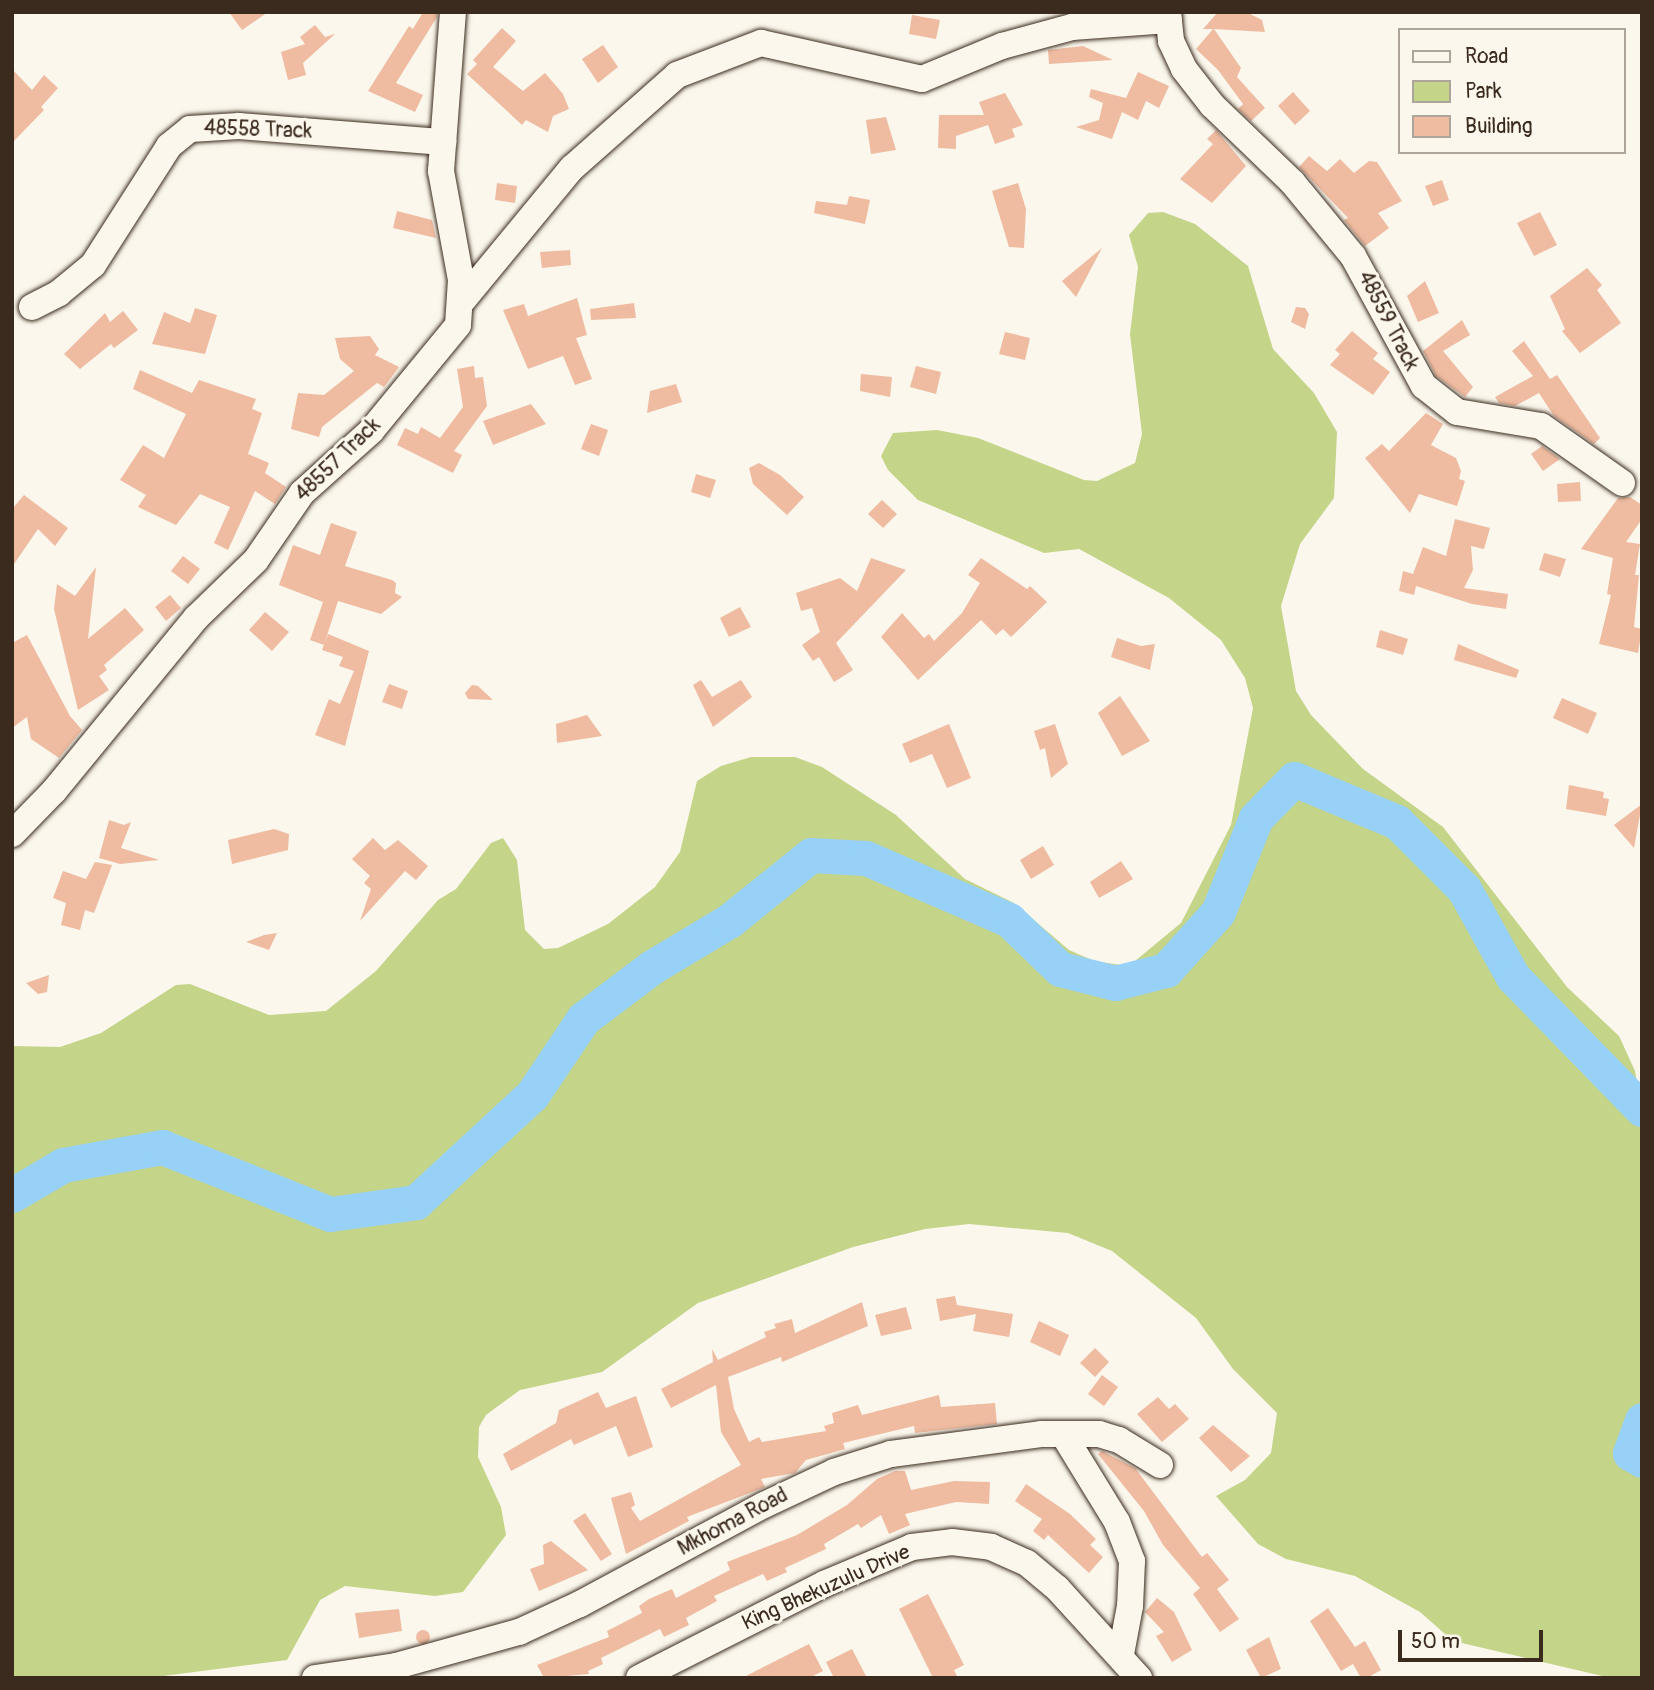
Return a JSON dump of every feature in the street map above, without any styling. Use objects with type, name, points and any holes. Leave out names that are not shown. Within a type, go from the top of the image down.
[{"type":"street","name":"48557 Track","points":[[12,834],[54,791],[196,618],[256,561],[302,493],[371,431],[453,334],[463,300],[444,199],[443,142],[453,12]]},
{"type":"street","points":[[463,300],[572,168],[677,75],[761,43],[922,79],[1002,46],[1072,27],[1168,16]]},
{"type":"street","name":"48559 Track","points":[[1168,16],[1171,41],[1196,86],[1293,183],[1353,256],[1424,386],[1457,412],[1541,426],[1622,483]]},
{"type":"street","name":"48558 Track","points":[[32,307],[59,293],[93,265],[169,146],[190,129],[239,126],[443,142]]},
{"type":"street","points":[[1063,1434],[1117,1522],[1132,1561],[1130,1606],[1121,1654]]},
{"type":"street","name":"Mkhoma Road","points":[[315,1678],[396,1665],[519,1632],[580,1604],[764,1505],[866,1461],[916,1450],[1063,1434],[1099,1434],[1119,1440],[1160,1465]]},
{"type":"street","name":"King Bhekuzulu Drive","points":[[639,1678],[824,1584],[912,1547],[952,1542],[991,1547],[1027,1563],[1121,1654],[1139,1678]]},
{"type":"green space","points":[[1163,212],[1195,224],[1248,266],[1273,349],[1314,393],[1337,432],[1334,498],[1300,544],[1281,606],[1296,691],[1311,715],[1363,769],[1443,827],[1567,987],[1619,1036],[1635,1071],[1642,1114],[1642,1678],[1611,1678],[1453,1641],[1420,1612],[1355,1576],[1286,1559],[1258,1544],[1216,1496],[1245,1480],[1271,1453],[1277,1413],[1233,1369],[1196,1318],[1112,1251],[1068,1233],[969,1224],[925,1229],[853,1247],[698,1303],[602,1372],[520,1390],[486,1415],[479,1427],[478,1457],[501,1507],[506,1535],[463,1592],[435,1596],[345,1586],[320,1600],[287,1660],[148,1678],[12,1678],[12,1046],[60,1047],[101,1033],[176,985],[190,984],[269,1015],[326,1011],[376,971],[438,900],[456,889],[491,843],[503,838],[517,860],[525,930],[544,949],[558,948],[608,924],[655,887],[680,852],[697,781],[721,766],[751,757],[795,757],[822,767],[896,815],[965,879],[1014,903],[1069,950],[1094,961],[1121,965],[1135,961],[1181,923],[1231,825],[1253,708],[1245,678],[1221,640],[1169,598],[1079,549],[1044,553],[918,500],[888,470],[881,456],[893,433],[937,430],[978,438],[1084,480],[1097,481],[1135,463],[1142,434],[1130,334],[1138,267],[1129,235],[1148,213]]},
{"type":"building","points":[[229,12],[268,12],[242,30]]},
{"type":"building","points":[[423,12],[437,12],[437,17],[396,83],[423,95],[415,112],[368,91],[409,26],[413,29]]},
{"type":"building","points":[[1218,12],[1246,12],[1262,20],[1265,32],[1214,29],[1241,68],[1237,77],[1265,108],[1251,121],[1238,109],[1243,104],[1218,70],[1196,49],[1213,29],[1203,29]]},
{"type":"building","points":[[912,15],[940,20],[936,39],[909,34]]},
{"type":"building","points":[[315,25],[325,37],[335,34],[303,63],[306,75],[288,80],[281,52],[305,44],[300,37]]},
{"type":"building","points":[[502,28],[516,41],[493,67],[523,91],[545,73],[563,94],[569,109],[553,116],[548,132],[526,120],[522,125],[467,74],[477,64],[473,60]]},
{"type":"building","points":[[603,45],[618,67],[598,83],[582,59]]},
{"type":"building","points":[[1083,46],[1113,60],[1049,64],[1048,50]]},
{"type":"building","points":[[12,69],[32,90],[44,75],[58,88],[41,107],[44,110],[12,143]]},
{"type":"building","points":[[1138,72],[1169,86],[1159,108],[1146,101],[1138,120],[1122,112],[1112,139],[1076,127],[1099,120],[1103,103],[1089,97],[1091,89],[1126,98]]},
{"type":"building","points":[[1293,92],[1310,111],[1295,125],[1278,106]]},
{"type":"building","points":[[1005,93],[1023,125],[1012,129],[1015,137],[995,144],[988,125],[956,136],[956,149],[938,148],[939,115],[984,115],[979,102]]},
{"type":"building","points":[[886,117],[896,150],[871,154],[866,120]]},
{"type":"building","points":[[1216,130],[1246,166],[1212,203],[1180,179],[1213,144],[1207,139]]},
{"type":"building","points":[[1309,156],[1327,171],[1340,159],[1354,173],[1369,161],[1377,162],[1402,201],[1378,213],[1389,228],[1365,246],[1344,220],[1348,218],[1299,167]]},
{"type":"building","points":[[1442,180],[1449,200],[1433,206],[1425,186]]},
{"type":"building","points":[[497,183],[517,186],[515,203],[495,200]]},
{"type":"building","points":[[1018,183],[1026,209],[1024,248],[1009,247],[992,191]]},
{"type":"building","points":[[849,196],[870,200],[865,224],[814,213],[816,201],[847,205]]},
{"type":"building","points":[[397,211],[432,220],[436,238],[393,228]]},
{"type":"building","points":[[1540,212],[1557,245],[1534,256],[1517,223]]},
{"type":"building","points":[[1102,248],[1076,297],[1062,281]]},
{"type":"building","points":[[570,250],[571,265],[542,268],[540,252]]},
{"type":"building","points":[[1587,268],[1602,285],[1597,290],[1621,323],[1580,353],[1562,331],[1565,329],[1550,296]]},
{"type":"building","points":[[1425,281],[1439,313],[1418,322],[1407,296]]},
{"type":"building","points":[[577,298],[587,335],[576,338],[592,379],[575,385],[563,356],[528,369],[503,310],[524,304],[528,316]]},
{"type":"building","points":[[634,303],[636,318],[591,320],[590,309]]},
{"type":"building","points":[[1296,307],[1305,308],[1309,314],[1305,329],[1291,322]]},
{"type":"building","points":[[195,308],[217,315],[205,354],[152,344],[164,312],[190,323]]},
{"type":"building","points":[[123,311],[138,330],[114,348],[111,344],[80,369],[64,354],[105,313],[110,322]]},
{"type":"building","points":[[1462,320],[1470,335],[1443,351],[1473,387],[1465,397],[1436,376],[1423,351]]},
{"type":"building","points":[[1352,331],[1378,353],[1373,359],[1390,372],[1373,395],[1330,365],[1340,354],[1335,350]]},
{"type":"building","points":[[1005,332],[1030,338],[1025,360],[999,354]]},
{"type":"building","points":[[370,336],[379,349],[375,355],[399,367],[384,387],[377,383],[322,427],[319,437],[291,429],[298,393],[324,395],[354,371],[340,359],[335,338]]},
{"type":"building","points":[[1524,341],[1550,379],[1557,375],[1600,438],[1594,444],[1554,416],[1539,393],[1515,406],[1499,403],[1495,397],[1533,376],[1512,351]]},
{"type":"building","points":[[474,366],[475,378],[483,377],[487,406],[454,451],[462,455],[453,473],[397,445],[405,428],[418,434],[421,427],[440,438],[463,407],[457,369]]},
{"type":"building","points":[[916,366],[941,372],[936,394],[910,387]]},
{"type":"building","points":[[140,370],[192,393],[199,380],[256,399],[252,409],[262,413],[248,454],[269,463],[265,473],[286,487],[275,504],[255,491],[228,550],[214,543],[230,507],[200,494],[176,525],[138,507],[146,495],[120,480],[143,445],[164,458],[186,414],[133,389]]},
{"type":"building","points":[[861,374],[892,377],[890,397],[860,391]]},
{"type":"building","points":[[676,384],[682,402],[647,413],[650,391]]},
{"type":"building","points":[[531,404],[546,424],[493,445],[483,421]]},
{"type":"building","points":[[1426,413],[1443,424],[1431,445],[1456,458],[1461,471],[1459,479],[1465,481],[1457,506],[1419,494],[1410,513],[1365,458],[1382,444],[1389,451]]},
{"type":"building","points":[[591,424],[608,430],[599,456],[581,449]]},
{"type":"building","points":[[1542,446],[1560,459],[1543,471],[1531,454]]},
{"type":"building","points":[[759,463],[780,475],[804,497],[787,515],[753,484],[749,468]]},
{"type":"building","points":[[696,474],[716,480],[710,498],[691,492]]},
{"type":"building","points":[[1580,482],[1581,501],[1558,502],[1557,484]]},
{"type":"building","points":[[24,495],[68,528],[55,546],[38,529],[12,567],[12,509]]},
{"type":"building","points":[[1630,497],[1642,505],[1642,519],[1626,542],[1640,544],[1635,575],[1639,575],[1634,627],[1642,629],[1638,653],[1599,644],[1611,595],[1607,594],[1613,558],[1581,549],[1618,498]]},
{"type":"building","points":[[882,500],[897,514],[883,528],[868,514]]},
{"type":"building","points":[[1455,519],[1490,528],[1484,549],[1471,546],[1473,570],[1464,588],[1508,594],[1506,609],[1472,604],[1416,586],[1414,595],[1399,591],[1403,571],[1413,574],[1423,547],[1446,556]]},
{"type":"building","points":[[331,523],[357,532],[345,566],[392,580],[396,583],[395,593],[402,597],[381,614],[338,601],[324,645],[310,640],[323,602],[279,585],[293,545],[320,555]]},
{"type":"building","points":[[1544,553],[1566,559],[1560,577],[1539,570]]},
{"type":"building","points":[[183,556],[200,569],[188,584],[171,571]]},
{"type":"building","points":[[871,558],[906,570],[836,643],[853,670],[834,682],[819,657],[813,661],[802,645],[820,632],[812,608],[801,611],[796,593],[840,578],[857,591]]},
{"type":"building","points":[[981,558],[1027,589],[1030,586],[1047,602],[1011,637],[1003,629],[996,635],[981,620],[918,680],[881,637],[902,613],[924,638],[929,634],[934,641],[962,613],[980,583],[968,575]]},
{"type":"building","points":[[96,567],[88,639],[125,608],[144,630],[104,665],[107,670],[99,676],[109,690],[78,710],[54,609],[57,584],[75,596]]},
{"type":"building","points":[[170,595],[181,608],[166,621],[155,607]]},
{"type":"building","points":[[740,607],[751,627],[729,637],[720,618]]},
{"type":"building","points":[[265,612],[289,632],[272,651],[249,630]]},
{"type":"building","points":[[1380,630],[1408,639],[1403,655],[1376,647]]},
{"type":"building","points":[[328,634],[369,651],[345,746],[315,735],[329,699],[340,704],[354,671],[339,666],[343,657],[322,650]]},
{"type":"building","points":[[27,635],[70,716],[82,730],[59,758],[31,739],[27,717],[12,728],[12,643]]},
{"type":"building","points":[[1117,638],[1141,646],[1155,644],[1150,670],[1111,657]]},
{"type":"building","points":[[1458,644],[1519,670],[1516,678],[1454,660]]},
{"type":"building","points":[[701,680],[712,697],[741,680],[752,697],[713,727],[693,685]]},
{"type":"building","points":[[389,684],[408,691],[402,709],[382,702]]},
{"type":"building","points":[[472,685],[478,686],[493,700],[468,699],[465,693]]},
{"type":"building","points":[[1120,696],[1150,741],[1122,756],[1098,713]]},
{"type":"building","points":[[1562,698],[1597,713],[1588,734],[1553,718]]},
{"type":"building","points":[[587,715],[602,736],[557,743],[556,724]]},
{"type":"building","points":[[949,724],[971,778],[947,788],[932,754],[910,763],[902,744]]},
{"type":"building","points":[[1055,724],[1068,764],[1051,778],[1045,748],[1040,750],[1034,731]]},
{"type":"building","points":[[1569,785],[1604,792],[1603,798],[1609,799],[1606,816],[1566,809]]},
{"type":"building","points":[[1642,804],[1634,848],[1614,825]]},
{"type":"building","points":[[109,820],[124,825],[131,822],[121,848],[159,860],[120,864],[99,858]]},
{"type":"building","points":[[274,829],[289,834],[288,850],[232,864],[228,840]]},
{"type":"building","points":[[373,838],[385,850],[398,840],[428,866],[416,880],[405,871],[360,921],[371,889],[364,883],[370,876],[352,859]]},
{"type":"building","points":[[1043,846],[1054,865],[1031,879],[1020,860]]},
{"type":"building","points":[[1121,861],[1133,879],[1099,898],[1090,882]]},
{"type":"building","points":[[95,862],[112,865],[94,913],[85,910],[80,930],[61,925],[66,903],[53,898],[63,871],[86,879]]},
{"type":"building","points":[[277,933],[269,950],[246,942],[264,935]]},
{"type":"building","points":[[49,975],[47,992],[38,994],[26,983]]},
{"type":"building","points":[[955,1296],[957,1305],[1013,1314],[1009,1337],[973,1331],[976,1314],[940,1321],[936,1299]]},
{"type":"building","points":[[862,1302],[868,1326],[782,1362],[781,1357],[728,1377],[734,1409],[749,1442],[759,1437],[762,1442],[826,1431],[824,1426],[834,1423],[832,1413],[858,1405],[862,1415],[939,1395],[941,1407],[995,1403],[997,1424],[915,1433],[914,1426],[843,1443],[845,1449],[806,1460],[795,1473],[761,1479],[765,1487],[687,1517],[689,1521],[626,1554],[611,1498],[631,1492],[635,1505],[631,1508],[640,1521],[741,1465],[721,1432],[716,1385],[671,1408],[661,1389],[713,1362],[712,1349],[718,1360],[766,1337],[764,1332],[776,1328],[774,1324],[792,1319],[795,1333]]},
{"type":"building","points":[[906,1307],[912,1329],[881,1336],[875,1315]]},
{"type":"building","points":[[1039,1321],[1069,1335],[1060,1356],[1030,1342]]},
{"type":"building","points":[[1095,1348],[1109,1362],[1095,1377],[1080,1363]]},
{"type":"building","points":[[1102,1375],[1118,1387],[1104,1406],[1088,1394]]},
{"type":"building","points":[[598,1392],[606,1408],[636,1396],[653,1447],[628,1457],[616,1426],[574,1445],[571,1439],[511,1471],[503,1454],[556,1423],[559,1410]]},
{"type":"building","points":[[1158,1397],[1169,1409],[1175,1404],[1189,1419],[1162,1442],[1137,1414]]},
{"type":"building","points":[[1213,1425],[1250,1456],[1231,1472],[1199,1438]]},
{"type":"building","points":[[1102,1451],[1135,1468],[1202,1557],[1207,1553],[1229,1580],[1217,1589],[1239,1619],[1220,1632],[1193,1594],[1200,1588],[1163,1545],[1144,1511],[1098,1454]]},
{"type":"building","points":[[895,1471],[905,1471],[911,1490],[954,1481],[990,1482],[989,1504],[956,1502],[905,1514],[910,1525],[889,1534],[881,1515],[861,1528],[858,1524],[824,1544],[826,1549],[785,1568],[787,1572],[767,1581],[763,1574],[714,1596],[717,1601],[686,1618],[689,1625],[664,1637],[660,1629],[601,1658],[603,1664],[588,1671],[589,1674],[544,1678],[537,1665],[609,1637],[607,1631],[642,1613],[639,1606],[649,1599],[672,1589],[676,1598],[730,1570],[727,1562],[797,1535],[847,1505],[877,1479]]},
{"type":"building","points":[[1026,1484],[1070,1514],[1096,1539],[1090,1545],[1103,1557],[1089,1573],[1048,1535],[1044,1540],[1033,1531],[1042,1519],[1015,1501]]},
{"type":"building","points":[[585,1513],[612,1554],[601,1561],[573,1521]]},
{"type":"building","points":[[551,1541],[588,1570],[539,1591],[530,1569],[544,1564],[543,1545]]},
{"type":"building","points":[[928,1594],[964,1665],[954,1670],[958,1678],[933,1678],[899,1609]]},
{"type":"building","points":[[1157,1598],[1174,1612],[1192,1650],[1172,1662],[1156,1636],[1164,1632],[1145,1612]]},
{"type":"building","points":[[1328,1608],[1355,1647],[1365,1641],[1381,1670],[1367,1678],[1361,1678],[1353,1664],[1341,1671],[1310,1621]]},
{"type":"building","points":[[399,1609],[402,1631],[359,1638],[355,1613]]},
{"type":"building","points":[[420,1630],[426,1630],[430,1637],[426,1644],[420,1644],[416,1640],[416,1634]]},
{"type":"building","points":[[1269,1637],[1281,1669],[1261,1678],[1246,1650]]},
{"type":"building","points":[[809,1644],[823,1671],[809,1678],[742,1678]]},
{"type":"building","points":[[852,1649],[867,1678],[834,1678],[826,1662]]},
{"type":"waterway","points":[[12,1195],[63,1165],[162,1147],[330,1214],[416,1202],[532,1095],[583,1019],[652,967],[729,921],[811,855],[866,858],[1009,920],[1060,969],[1115,983],[1166,970],[1218,912],[1256,818],[1294,779],[1397,822],[1464,889],[1513,977],[1642,1109]]},
{"type":"waterway","points":[[1642,1420],[1630,1453],[1642,1460]]}]
